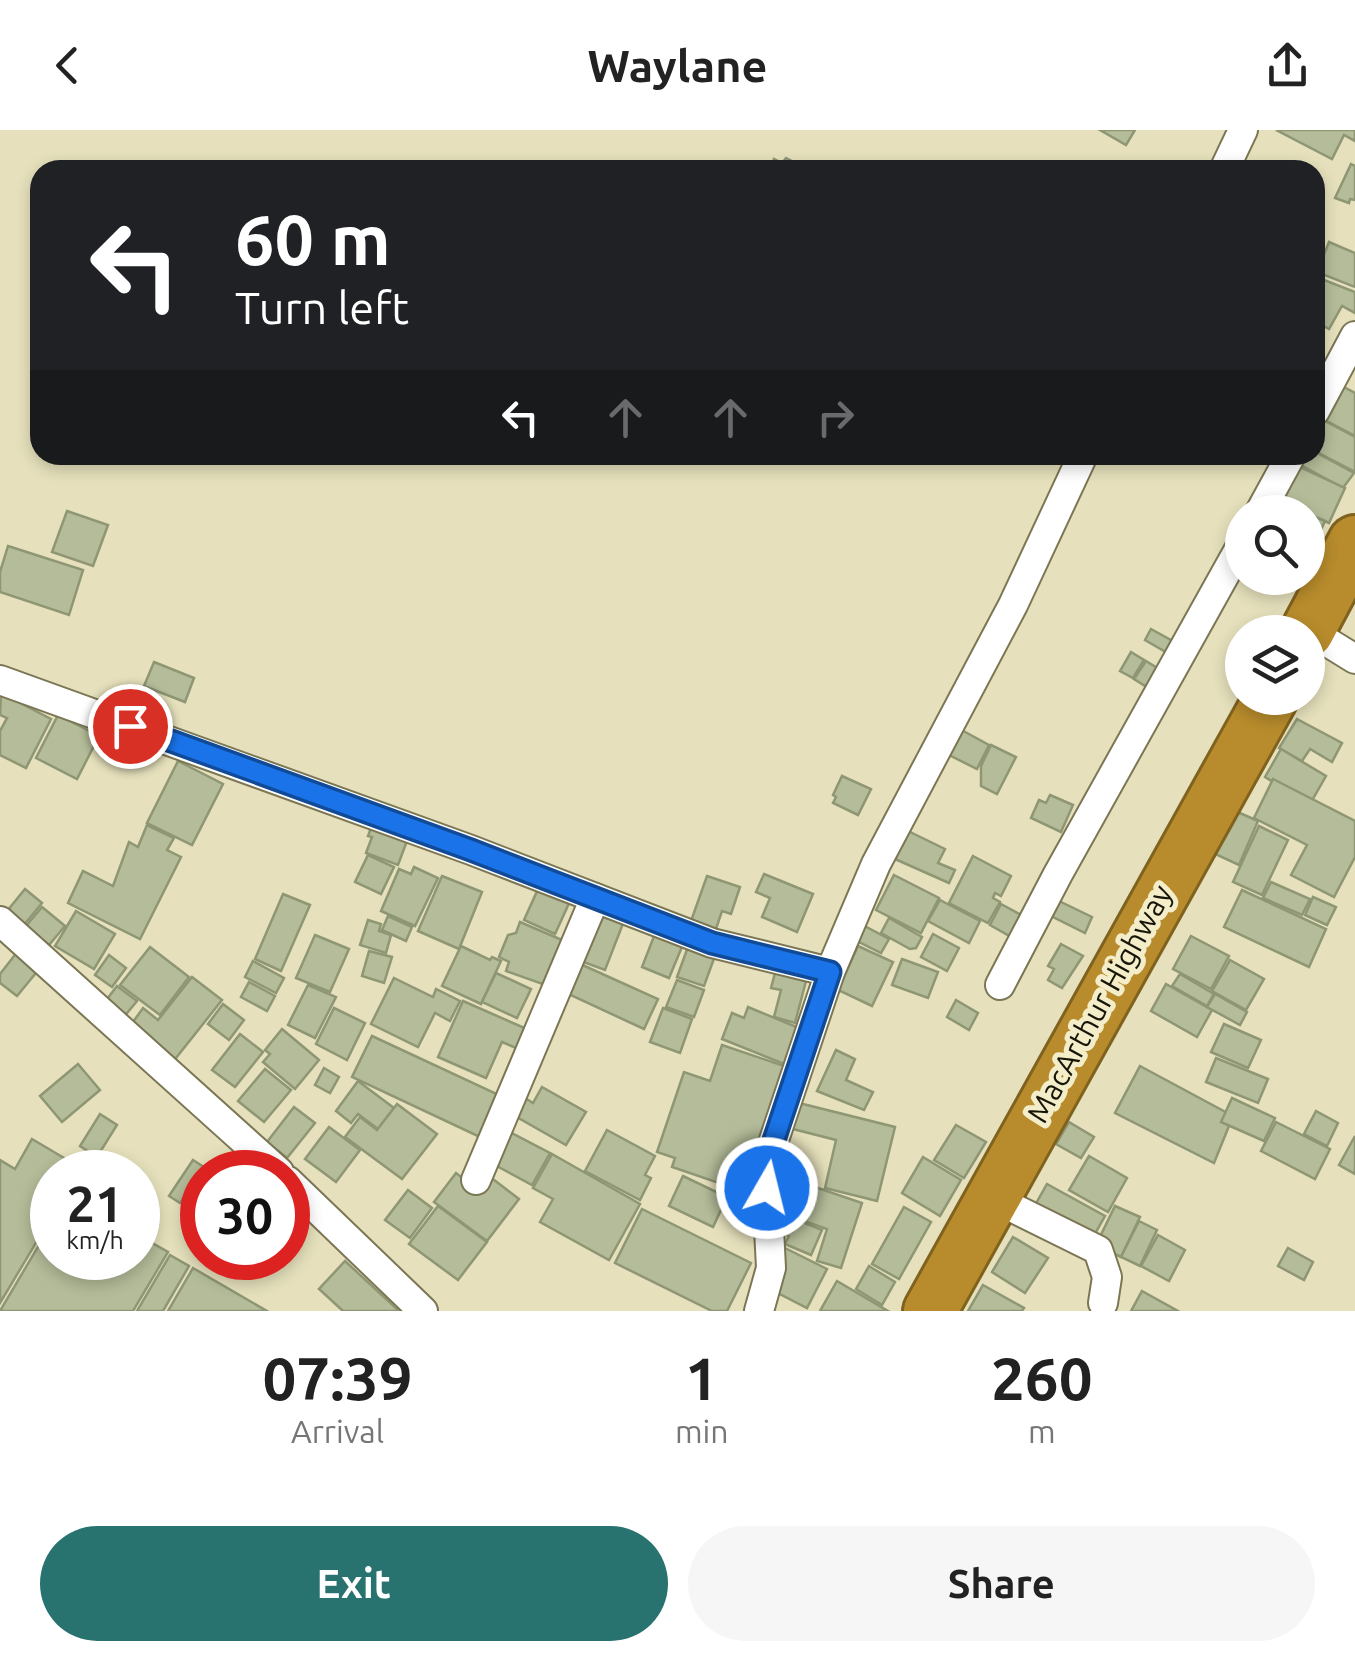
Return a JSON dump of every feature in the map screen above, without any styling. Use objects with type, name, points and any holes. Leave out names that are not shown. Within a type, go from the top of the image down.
[{"type":"highway","points":[[1316,615],[1355,542]]},
{"type":"highway","name":"MacArthur Highway","points":[[930,1311],[1262,715]]},
{"type":"street","points":[[1229,160],[1243,130]]},
{"type":"street","points":[[1325,392],[1355,336]]},
{"type":"street","points":[[758,1311],[771,1268],[767,1188],[770,1152],[830,972],[876,864],[1013,605],[1079,465]]},
{"type":"street","points":[[1269,495],[1286,465]]},
{"type":"street","points":[[1000,985],[1225,574]]},
{"type":"street","points":[[1325,641],[1355,658]]},
{"type":"street","points":[[0,680],[712,943],[830,972]]},
{"type":"street","points":[[476,1180],[594,898]]},
{"type":"street","points":[[0,921],[255,1150]]},
{"type":"street","points":[[993,1198],[1098,1250],[1107,1278],[1103,1303]]},
{"type":"street","points":[[310,1202],[424,1311]]},
{"type":"building","points":[[1100,130],[1135,130],[1126,145]]},
{"type":"building","points":[[1276,130],[1355,130],[1355,141],[1344,135],[1332,159]]},
{"type":"building","points":[[1351,164],[1355,166],[1355,200],[1350,199],[1349,203],[1335,198]]},
{"type":"building","points":[[1329,242],[1355,253],[1355,287],[1325,275]]},
{"type":"building","points":[[1325,280],[1355,292],[1355,313],[1342,306],[1329,329],[1325,327]]},
{"type":"building","points":[[1340,385],[1355,393],[1355,436],[1325,420]]},
{"type":"building","points":[[1325,421],[1355,437],[1355,472],[1325,456]]},
{"type":"building","points":[[1325,457],[1354,473],[1343,488],[1301,465],[1325,465]]},
{"type":"building","points":[[1298,466],[1345,488],[1329,523],[1325,521],[1325,495],[1286,495]]},
{"type":"building","points":[[67,511],[108,525],[93,566],[52,552]]},
{"type":"building","points":[[8,546],[83,570],[69,615],[0,592],[0,572]]},
{"type":"building","points":[[1151,629],[1178,644],[1171,655],[1145,640]]},
{"type":"building","points":[[1131,652],[1144,660],[1133,678],[1120,671]]},
{"type":"building","points":[[1146,661],[1162,671],[1150,689],[1134,679]]},
{"type":"building","points":[[154,662],[194,678],[185,702],[144,686]]},
{"type":"building","points":[[1,693],[51,719],[26,768],[0,755],[0,731],[7,718],[0,715]]},
{"type":"building","points":[[58,715],[99,736],[77,779],[36,758]]},
{"type":"building","points":[[1297,719],[1342,743],[1332,762],[1310,749],[1302,761],[1279,748]]},
{"type":"building","points":[[956,727],[989,745],[977,769],[943,752]]},
{"type":"building","points":[[991,745],[1016,757],[997,794],[981,786],[981,766]]},
{"type":"building","points":[[1281,749],[1326,776],[1310,804],[1265,777]]},
{"type":"building","points":[[178,761],[223,784],[192,845],[147,823]]},
{"type":"building","points":[[842,776],[871,789],[858,815],[833,803]]},
{"type":"building","points":[[1273,779],[1355,821],[1355,857],[1334,897],[1291,875],[1307,845],[1254,818]]},
{"type":"building","points":[[1050,795],[1073,805],[1061,832],[1031,818],[1039,800],[1046,803]]},
{"type":"building","points":[[1233,810],[1258,821],[1239,865],[1213,853]]},
{"type":"building","points":[[147,825],[174,838],[167,850],[181,857],[140,939],[68,903],[83,871],[113,886],[129,842],[138,847]]},
{"type":"building","points":[[372,825],[410,833],[398,865],[366,853]]},
{"type":"building","points":[[1259,826],[1288,840],[1262,895],[1233,882]]},
{"type":"building","points":[[908,831],[945,849],[938,863],[955,870],[949,883],[895,859]]},
{"type":"building","points":[[368,855],[394,867],[381,894],[355,882]]},
{"type":"building","points":[[973,856],[1011,876],[1001,896],[995,893],[993,898],[1000,902],[988,923],[949,903]]},
{"type":"building","points":[[414,867],[438,878],[415,926],[381,911],[399,869],[411,874]]},
{"type":"building","points":[[764,874],[813,894],[797,932],[762,917],[770,898],[756,892]]},
{"type":"building","points":[[894,875],[939,898],[921,933],[876,910]]},
{"type":"building","points":[[442,876],[482,892],[459,949],[418,931]]},
{"type":"building","points":[[707,876],[740,887],[731,914],[722,911],[716,929],[691,921]]},
{"type":"building","points":[[1271,882],[1310,899],[1302,915],[1263,898]]},
{"type":"building","points":[[539,887],[570,901],[555,934],[524,920]]},
{"type":"building","points":[[25,889],[42,903],[24,925],[7,911]]},
{"type":"building","points":[[1242,890],[1326,929],[1309,967],[1224,927]]},
{"type":"building","points":[[283,894],[310,905],[281,971],[255,959]]},
{"type":"building","points":[[1313,897],[1336,907],[1327,925],[1305,915]]},
{"type":"building","points":[[940,900],[980,921],[969,943],[928,921]]},
{"type":"building","points":[[1057,900],[1092,917],[1085,933],[1049,915]]},
{"type":"building","points":[[1001,904],[1025,917],[1013,938],[990,925]]},
{"type":"building","points":[[42,907],[65,926],[49,945],[26,926]]},
{"type":"building","points":[[76,911],[115,934],[94,969],[55,946]]},
{"type":"building","points":[[598,911],[624,921],[605,970],[578,960]]},
{"type":"building","points":[[388,916],[412,927],[406,941],[382,930]]},
{"type":"building","points":[[889,918],[922,937],[916,948],[910,949],[881,933]]},
{"type":"building","points":[[368,920],[381,924],[379,931],[391,935],[386,953],[360,945]]},
{"type":"building","points":[[520,922],[569,943],[551,987],[506,971],[509,962],[499,957],[508,935],[516,933]]},
{"type":"building","points":[[859,923],[889,939],[881,953],[851,938]]},
{"type":"building","points":[[656,931],[684,942],[669,978],[642,967]]},
{"type":"building","points":[[933,934],[959,948],[947,971],[921,957]]},
{"type":"building","points":[[315,935],[349,949],[330,992],[296,978]]},
{"type":"building","points":[[1191,936],[1229,956],[1211,989],[1173,969]]},
{"type":"building","points":[[689,944],[716,953],[704,986],[677,977]]},
{"type":"building","points":[[1061,944],[1083,956],[1062,988],[1048,980],[1054,969],[1048,966]]},
{"type":"building","points":[[461,946],[501,961],[481,1004],[442,986]]},
{"type":"building","points":[[858,946],[893,962],[872,1006],[838,990]]},
{"type":"building","points":[[150,947],[189,977],[160,1015],[120,985]]},
{"type":"building","points":[[18,951],[40,968],[17,996],[0,983],[0,974]]},
{"type":"building","points":[[369,951],[392,957],[384,983],[362,976]]},
{"type":"building","points":[[109,955],[126,968],[112,987],[95,975]]},
{"type":"building","points":[[902,959],[938,972],[928,998],[892,985]]},
{"type":"building","points":[[1230,960],[1264,979],[1246,1010],[1212,991]]},
{"type":"building","points":[[253,961],[284,978],[276,993],[245,977]]},
{"type":"building","points":[[578,963],[658,999],[644,1029],[564,992]]},
{"type":"building","points":[[496,973],[531,989],[517,1018],[482,1002]]},
{"type":"building","points":[[775,973],[806,981],[795,1023],[774,1017],[781,990],[771,988]]},
{"type":"building","points":[[1180,974],[1214,994],[1207,1006],[1172,986]]},
{"type":"building","points":[[192,977],[222,1000],[172,1063],[128,1029],[143,1008],[158,1020]]},
{"type":"building","points":[[394,978],[433,997],[436,989],[460,1001],[450,1021],[435,1013],[418,1047],[371,1024]]},
{"type":"building","points":[[677,980],[704,990],[694,1017],[666,1007]]},
{"type":"building","points":[[249,982],[275,996],[267,1011],[241,997]]},
{"type":"building","points":[[1166,984],[1212,1010],[1197,1037],[1151,1011]]},
{"type":"building","points":[[308,985],[336,997],[315,1038],[288,1025]]},
{"type":"building","points":[[117,986],[137,1001],[123,1018],[104,1003]]},
{"type":"building","points":[[1215,994],[1247,1012],[1240,1025],[1207,1007]]},
{"type":"building","points":[[956,1000],[978,1013],[969,1030],[947,1017]]},
{"type":"building","points":[[463,1001],[529,1030],[521,1050],[502,1042],[486,1078],[438,1057]]},
{"type":"building","points":[[223,1004],[244,1020],[229,1040],[208,1024]]},
{"type":"building","points":[[748,1007],[799,1028],[784,1064],[722,1039],[732,1013],[744,1018]]},
{"type":"building","points":[[334,1008],[365,1023],[347,1060],[316,1044]]},
{"type":"building","points":[[663,1008],[692,1019],[680,1053],[650,1042]]},
{"type":"building","points":[[1224,1024],[1261,1040],[1248,1068],[1211,1052]]},
{"type":"building","points":[[282,1029],[319,1060],[295,1089],[263,1062],[270,1054],[265,1050]]},
{"type":"building","points":[[240,1034],[263,1052],[235,1087],[212,1070]]},
{"type":"building","points":[[372,1036],[499,1095],[480,1137],[352,1077]]},
{"type":"building","points":[[722,1045],[790,1068],[748,1193],[672,1167],[675,1158],[657,1152],[684,1072],[710,1081]]},
{"type":"building","points":[[836,1050],[855,1059],[846,1080],[873,1092],[864,1110],[817,1091]]},
{"type":"building","points":[[1216,1058],[1268,1079],[1258,1103],[1206,1082]]},
{"type":"building","points":[[78,1064],[100,1090],[62,1122],[40,1096]]},
{"type":"building","points":[[1140,1066],[1233,1116],[1214,1163],[1115,1113]]},
{"type":"building","points":[[324,1068],[339,1077],[330,1093],[315,1085]]},
{"type":"building","points":[[265,1069],[291,1090],[264,1122],[238,1101]]},
{"type":"building","points":[[358,1081],[394,1108],[378,1129],[358,1114],[351,1123],[336,1111]]},
{"type":"building","points":[[542,1087],[586,1112],[566,1145],[515,1116],[525,1098],[533,1103]]},
{"type":"building","points":[[1232,1098],[1275,1118],[1264,1141],[1221,1122]]},
{"type":"building","points":[[799,1103],[895,1127],[877,1201],[825,1188],[836,1140],[793,1129]]},
{"type":"building","points":[[397,1104],[437,1134],[402,1179],[345,1137],[360,1117],[377,1130]]},
{"type":"building","points":[[294,1107],[315,1123],[293,1150],[277,1150],[267,1142]]},
{"type":"building","points":[[1316,1111],[1338,1123],[1327,1146],[1304,1134]]},
{"type":"building","points":[[100,1114],[117,1125],[101,1150],[80,1146]]},
{"type":"building","points":[[1069,1122],[1094,1137],[1081,1158],[1056,1144]]},
{"type":"building","points":[[1276,1122],[1330,1149],[1315,1179],[1261,1151]]},
{"type":"building","points":[[956,1125],[986,1142],[964,1178],[934,1160]]},
{"type":"building","points":[[329,1127],[360,1150],[336,1182],[310,1163],[310,1152]]},
{"type":"building","points":[[607,1130],[655,1156],[645,1175],[651,1178],[640,1200],[585,1171]]},
{"type":"building","points":[[508,1131],[550,1153],[532,1185],[493,1164]]},
{"type":"building","points":[[1355,1136],[1355,1174],[1339,1165]]},
{"type":"building","points":[[32,1139],[51,1150],[30,1150],[30,1253],[0,1303],[0,1160],[15,1169]]},
{"type":"building","points":[[552,1154],[640,1204],[609,1260],[540,1222],[553,1199],[533,1188]]},
{"type":"building","points":[[1089,1156],[1127,1178],[1108,1212],[1069,1190]]},
{"type":"building","points":[[923,1157],[961,1180],[940,1216],[902,1193]]},
{"type":"building","points":[[778,1168],[811,1177],[801,1216],[768,1207]]},
{"type":"building","points":[[456,1173],[474,1187],[485,1173],[519,1199],[487,1241],[434,1202]]},
{"type":"building","points":[[683,1176],[727,1197],[713,1227],[669,1206]]},
{"type":"building","points":[[180,1180],[180,1203],[169,1196]]},
{"type":"building","points":[[1047,1184],[1105,1216],[1092,1239],[1034,1207]]},
{"type":"building","points":[[815,1187],[862,1203],[841,1268],[817,1261],[827,1229],[804,1221]]},
{"type":"building","points":[[408,1190],[432,1208],[410,1238],[385,1220]]},
{"type":"building","points":[[438,1206],[487,1242],[458,1280],[409,1244]]},
{"type":"building","points":[[1115,1206],[1140,1217],[1121,1257],[1096,1245]]},
{"type":"building","points":[[904,1207],[931,1222],[899,1279],[872,1264]]},
{"type":"building","points":[[642,1209],[751,1263],[727,1311],[712,1311],[615,1263]]},
{"type":"building","points":[[778,1212],[822,1230],[811,1255],[785,1244],[789,1236],[771,1228]]},
{"type":"building","points":[[1139,1221],[1157,1230],[1140,1266],[1121,1257]]},
{"type":"building","points":[[1158,1235],[1185,1250],[1169,1281],[1141,1266]]},
{"type":"building","points":[[1013,1237],[1048,1258],[1025,1293],[992,1272]]},
{"type":"building","points":[[779,1245],[827,1269],[807,1308],[772,1290]]},
{"type":"building","points":[[160,1247],[168,1252],[160,1265]]},
{"type":"building","points":[[1288,1248],[1313,1262],[1304,1280],[1278,1266]]},
{"type":"building","points":[[170,1255],[180,1261],[181,1280],[163,1311],[137,1311],[155,1280],[160,1280]]},
{"type":"building","points":[[30,1260],[30,1280],[151,1280],[133,1311],[0,1311]]},
{"type":"building","points":[[345,1261],[399,1311],[343,1311],[319,1289]]},
{"type":"building","points":[[869,1266],[895,1282],[882,1305],[856,1289]]},
{"type":"building","points":[[186,1280],[214,1280],[267,1311],[168,1311]]},
{"type":"building","points":[[837,1281],[888,1311],[820,1311]]},
{"type":"building","points":[[983,1285],[1024,1308],[968,1311]]},
{"type":"building","points":[[1142,1291],[1178,1311],[1131,1311]]},
{"type":"route","points":[[130,726],[712,943],[830,972],[770,1152],[767,1188]]}]
